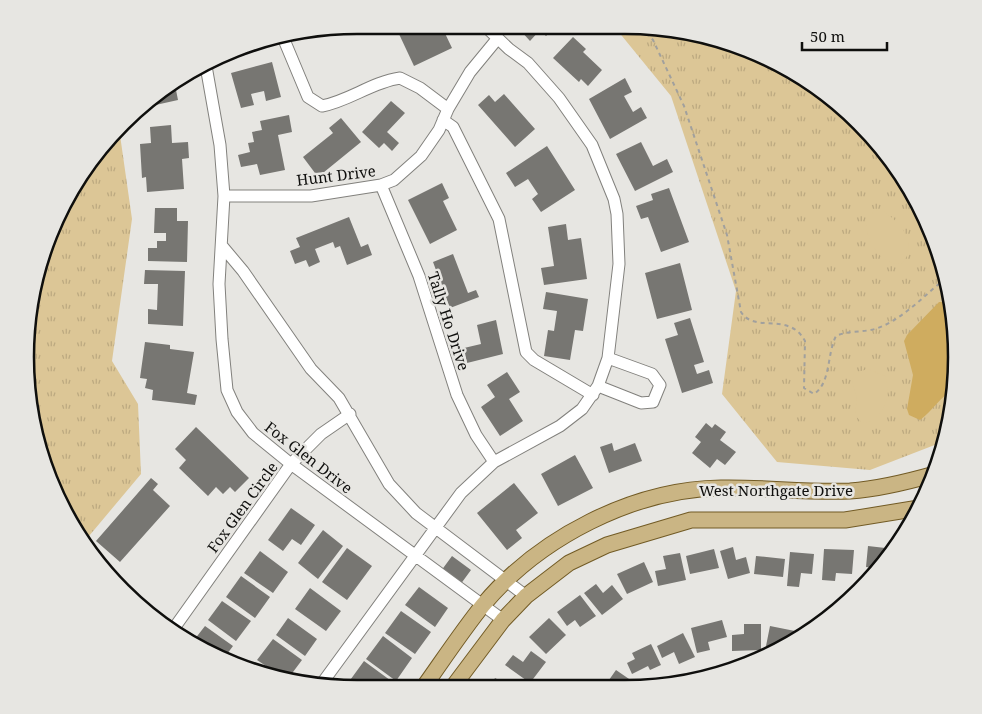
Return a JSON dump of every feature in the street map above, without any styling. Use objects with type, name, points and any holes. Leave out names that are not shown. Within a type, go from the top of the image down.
[{"type":"main road","name":"West Northgate Drive","points":[[429,680],[484,605],[506,581],[530,560],[553,544],[603,517],[640,502],[686,490],[720,488],[849,491],[924,481]]},
{"type":"main road","name":"West Northgate Drive","points":[[458,680],[503,620],[526,596],[569,563],[607,545],[691,520],[846,520],[910,509]]},
{"type":"street","points":[[325,678],[434,527],[461,493],[494,462],[560,426],[582,409],[595,390],[608,358],[619,264],[618,228],[614,199],[592,145],[559,98],[528,63],[494,34]]},
{"type":"street","name":"Hunt Drive","points":[[224,196],[311,196],[381,185],[394,180],[421,156],[470,72],[498,38]]},
{"type":"street","points":[[285,42],[308,97],[322,106],[332,104],[379,83],[400,78],[420,88],[446,114],[499,218],[526,352],[534,360],[595,390],[641,402],[653,402],[660,385],[652,374],[608,358]]},
{"type":"street","name":"Fox Glen Drive","points":[[207,71],[220,146],[224,196],[219,284],[220,326],[227,390],[237,412],[253,433],[291,464],[503,620]]},
{"type":"street","name":"Tally Ho Drive","points":[[381,185],[419,276],[458,395],[476,434],[494,462]]},
{"type":"street","points":[[222,246],[243,271],[311,369],[339,398],[389,484],[416,513],[526,596]]},
{"type":"street","name":"Fox Glen Circle","points":[[176,625],[291,464],[321,434],[350,414]]},
{"type":"path","points":[[648,34],[653,40],[684,106],[726,235],[741,312],[745,319],[756,323],[782,323],[802,336],[806,341],[804,388],[814,394],[823,386],[830,352],[836,336],[843,333],[880,328],[939,283]]},
{"type":"green space","points":[[620,34],[646,34],[688,40],[729,51],[768,67],[805,88],[838,114],[854,128],[894,177],[924,233],[942,294],[948,336],[948,378],[942,420],[936,444],[870,470],[777,462],[722,394],[736,291],[671,96]]},
{"type":"green space","points":[[120,137],[132,219],[112,361],[138,404],[141,474],[88,537],[67,500],[51,461],[40,420],[34,378],[34,336],[40,294],[58,233],[88,177]]},
{"type":"green space","points":[[879,209],[894,219],[905,233],[909,249],[907,257],[901,264],[893,263],[879,255],[870,240],[867,232],[866,217]]},
{"type":"green space","points":[[868,369],[885,376],[888,390],[883,409],[874,419],[867,423],[861,422],[855,415],[857,399],[852,381],[854,373]]},
{"type":"shaded area","points":[[939,302],[943,302],[948,336],[948,378],[945,396],[920,420],[909,415],[907,409],[913,375],[904,341],[907,335]]},
{"type":"building","points":[[399,34],[445,34],[452,48],[414,66]]},
{"type":"building","points":[[524,34],[536,34],[530,41]]},
{"type":"building","points":[[573,37],[586,49],[583,52],[602,70],[588,86],[581,79],[579,82],[553,58]]},
{"type":"building","points":[[272,62],[281,97],[266,101],[264,91],[251,94],[254,105],[241,108],[231,73]]},
{"type":"building","points":[[625,78],[632,92],[624,96],[633,112],[641,107],[647,118],[610,139],[589,99]]},
{"type":"building","points":[[176,89],[178,100],[155,105]]},
{"type":"building","points":[[504,94],[535,129],[515,147],[478,105],[489,95],[495,102]]},
{"type":"building","points":[[391,101],[405,113],[387,132],[399,143],[392,151],[384,143],[379,148],[362,132]]},
{"type":"building","points":[[289,115],[292,132],[278,135],[285,170],[260,175],[257,164],[241,167],[238,155],[250,152],[248,143],[254,142],[252,132],[262,130],[260,121]]},
{"type":"building","points":[[341,118],[361,142],[318,177],[303,157],[333,133],[329,128]]},
{"type":"building","points":[[171,125],[172,143],[188,142],[189,158],[182,159],[184,189],[147,192],[146,177],[142,178],[140,144],[151,143],[150,127]]},
{"type":"building","points":[[641,142],[653,166],[667,159],[673,172],[635,191],[616,154]]},
{"type":"building","points":[[547,146],[575,190],[541,212],[532,199],[538,194],[528,179],[515,187],[506,173]]},
{"type":"building","points":[[442,183],[449,198],[443,201],[457,230],[430,244],[408,200]]},
{"type":"building","points":[[669,188],[689,242],[661,252],[648,217],[641,219],[636,206],[653,200],[651,194]]},
{"type":"building","points":[[155,208],[177,208],[177,221],[188,221],[187,262],[148,261],[148,248],[157,248],[157,241],[166,241],[166,233],[154,233]]},
{"type":"building","points":[[349,217],[361,247],[368,244],[372,255],[347,265],[340,246],[335,248],[333,242],[315,249],[320,262],[309,267],[306,260],[295,264],[290,251],[300,247],[296,238]]},
{"type":"building","points":[[566,224],[568,240],[581,238],[587,279],[544,285],[541,268],[554,266],[548,227]]},
{"type":"building","points":[[453,254],[468,293],[476,290],[479,297],[450,308],[433,262]]},
{"type":"building","points":[[680,263],[692,310],[657,319],[645,273]]},
{"type":"building","points":[[145,270],[185,271],[183,326],[148,324],[148,309],[157,310],[158,284],[144,284]]},
{"type":"building","points":[[546,292],[588,299],[583,331],[575,330],[570,360],[544,356],[548,330],[554,331],[557,311],[543,309]]},
{"type":"building","points":[[690,318],[704,362],[694,365],[697,374],[709,370],[713,383],[682,393],[665,339],[678,335],[674,323]]},
{"type":"building","points":[[496,320],[503,354],[467,363],[464,348],[481,344],[477,325]]},
{"type":"building","points":[[145,342],[170,345],[170,349],[194,352],[187,393],[197,395],[195,405],[152,400],[153,390],[145,388],[147,379],[140,378]]},
{"type":"building","points":[[507,372],[520,392],[509,399],[523,421],[500,436],[481,407],[495,397],[487,385]]},
{"type":"building","points":[[706,423],[712,428],[715,424],[726,432],[720,440],[736,452],[725,465],[717,459],[710,468],[692,453],[701,442],[695,437]]},
{"type":"building","points":[[196,427],[249,478],[235,492],[230,487],[223,494],[216,487],[208,496],[179,468],[186,460],[175,449]]},
{"type":"building","points":[[612,443],[614,451],[635,443],[642,461],[609,473],[600,447]]},
{"type":"building","points":[[575,455],[593,488],[558,506],[541,474]]},
{"type":"building","points":[[151,478],[158,484],[153,490],[170,506],[120,562],[96,541]]},
{"type":"building","points":[[514,483],[538,513],[516,530],[522,538],[507,550],[477,513]]},
{"type":"building","points":[[291,508],[315,525],[301,545],[292,539],[283,551],[268,540]]},
{"type":"building","points":[[323,530],[343,546],[318,579],[298,563]]},
{"type":"building","points":[[868,546],[886,548],[870,568],[866,567]]},
{"type":"building","points":[[733,547],[736,560],[746,557],[750,573],[728,579],[720,551]]},
{"type":"building","points":[[347,548],[372,566],[347,600],[322,582]]},
{"type":"building","points":[[714,549],[719,568],[690,574],[686,556]]},
{"type":"building","points":[[824,549],[854,550],[852,574],[836,573],[835,581],[822,580]]},
{"type":"building","points":[[260,551],[288,572],[273,593],[244,573]]},
{"type":"building","points":[[790,552],[814,554],[812,574],[801,573],[799,587],[787,586]]},
{"type":"building","points":[[680,553],[686,580],[658,586],[655,571],[666,569],[663,556]]},
{"type":"building","points":[[452,556],[471,570],[460,585],[441,571]]},
{"type":"building","points":[[756,556],[785,559],[783,577],[754,574]]},
{"type":"building","points":[[644,562],[653,582],[627,594],[617,574]]},
{"type":"building","points":[[241,576],[270,597],[255,618],[226,597]]},
{"type":"building","points":[[596,584],[603,593],[612,585],[623,599],[602,615],[584,593]]},
{"type":"building","points":[[419,587],[448,608],[435,627],[405,605]]},
{"type":"building","points":[[310,588],[341,611],[326,631],[295,609]]},
{"type":"building","points":[[580,595],[596,616],[580,627],[575,620],[567,626],[557,612]]},
{"type":"building","points":[[222,601],[251,621],[236,641],[208,620]]},
{"type":"building","points":[[401,611],[431,632],[415,654],[385,633]]},
{"type":"building","points":[[288,618],[317,639],[305,656],[276,635]]},
{"type":"building","points":[[549,618],[566,635],[546,654],[529,637]]},
{"type":"building","points":[[722,620],[727,637],[708,642],[710,650],[697,653],[691,628]]},
{"type":"building","points":[[744,624],[761,624],[761,650],[732,651],[732,635],[744,634]]},
{"type":"building","points":[[205,626],[233,646],[227,653],[196,638]]},
{"type":"building","points":[[770,626],[796,631],[769,647],[766,646]]},
{"type":"building","points":[[683,633],[695,657],[679,664],[674,652],[662,658],[657,646]]},
{"type":"building","points":[[383,636],[412,658],[397,680],[366,659]]},
{"type":"building","points":[[273,639],[302,660],[292,673],[268,668],[257,660]]},
{"type":"building","points":[[651,644],[661,665],[650,670],[648,666],[632,674],[627,663],[635,659],[632,653]]},
{"type":"building","points":[[531,651],[546,662],[532,680],[526,680],[505,665],[513,655],[523,662]]},
{"type":"building","points":[[364,661],[390,680],[357,680],[350,680]]},
{"type":"building","points":[[616,670],[631,680],[625,680],[609,680]]}]
